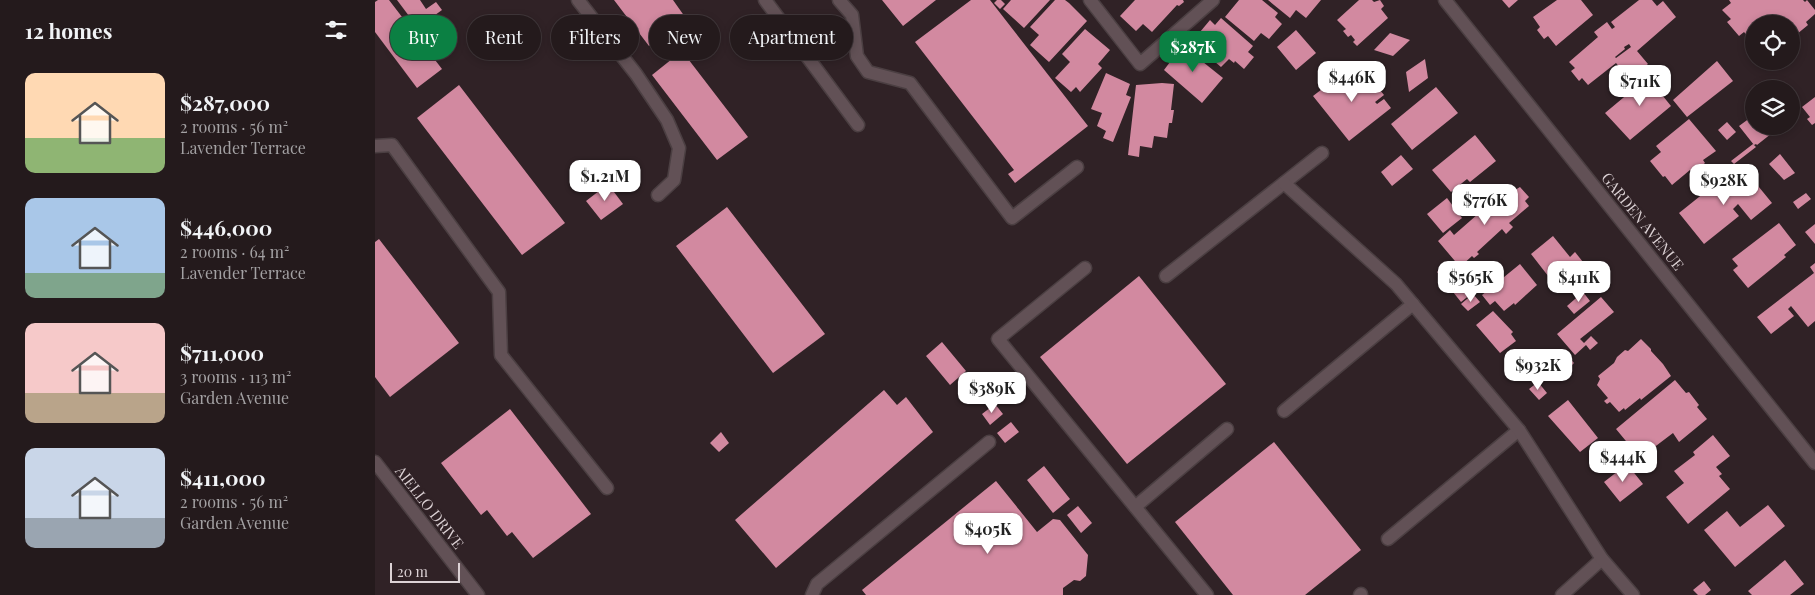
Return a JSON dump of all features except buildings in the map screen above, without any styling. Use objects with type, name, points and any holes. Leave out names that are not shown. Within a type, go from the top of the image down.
[{"type":"street","points":[[579,0],[636,74],[667,120],[679,148],[674,180],[658,196]]},
{"type":"street","points":[[765,0],[858,125]]},
{"type":"street","points":[[839,0],[852,15],[857,56],[868,72],[910,84],[1012,218],[1077,167]]},
{"type":"street","points":[[1090,0],[1140,64],[1213,0]]},
{"type":"street","name":"GARDEN AVENUE","points":[[1445,0],[1815,463]]},
{"type":"street","points":[[375,146],[392,145],[499,292],[501,355],[607,488]]},
{"type":"street","points":[[1166,276],[1322,153]]},
{"type":"street","points":[[1284,183],[1396,284],[1413,304],[1519,430],[1603,559],[1633,595]]},
{"type":"street","points":[[1085,268],[998,339],[1207,595]]},
{"type":"street","points":[[1284,411],[1413,304]]},
{"type":"street","points":[[1135,508],[1227,429]]},
{"type":"street","points":[[1388,539],[1519,430]]},
{"type":"street","points":[[812,595],[817,584],[989,442]]},
{"type":"street","name":"AIELLO DRIVE","points":[[375,462],[478,595]]},
{"type":"street","points":[[1563,595],[1603,559]]}]
